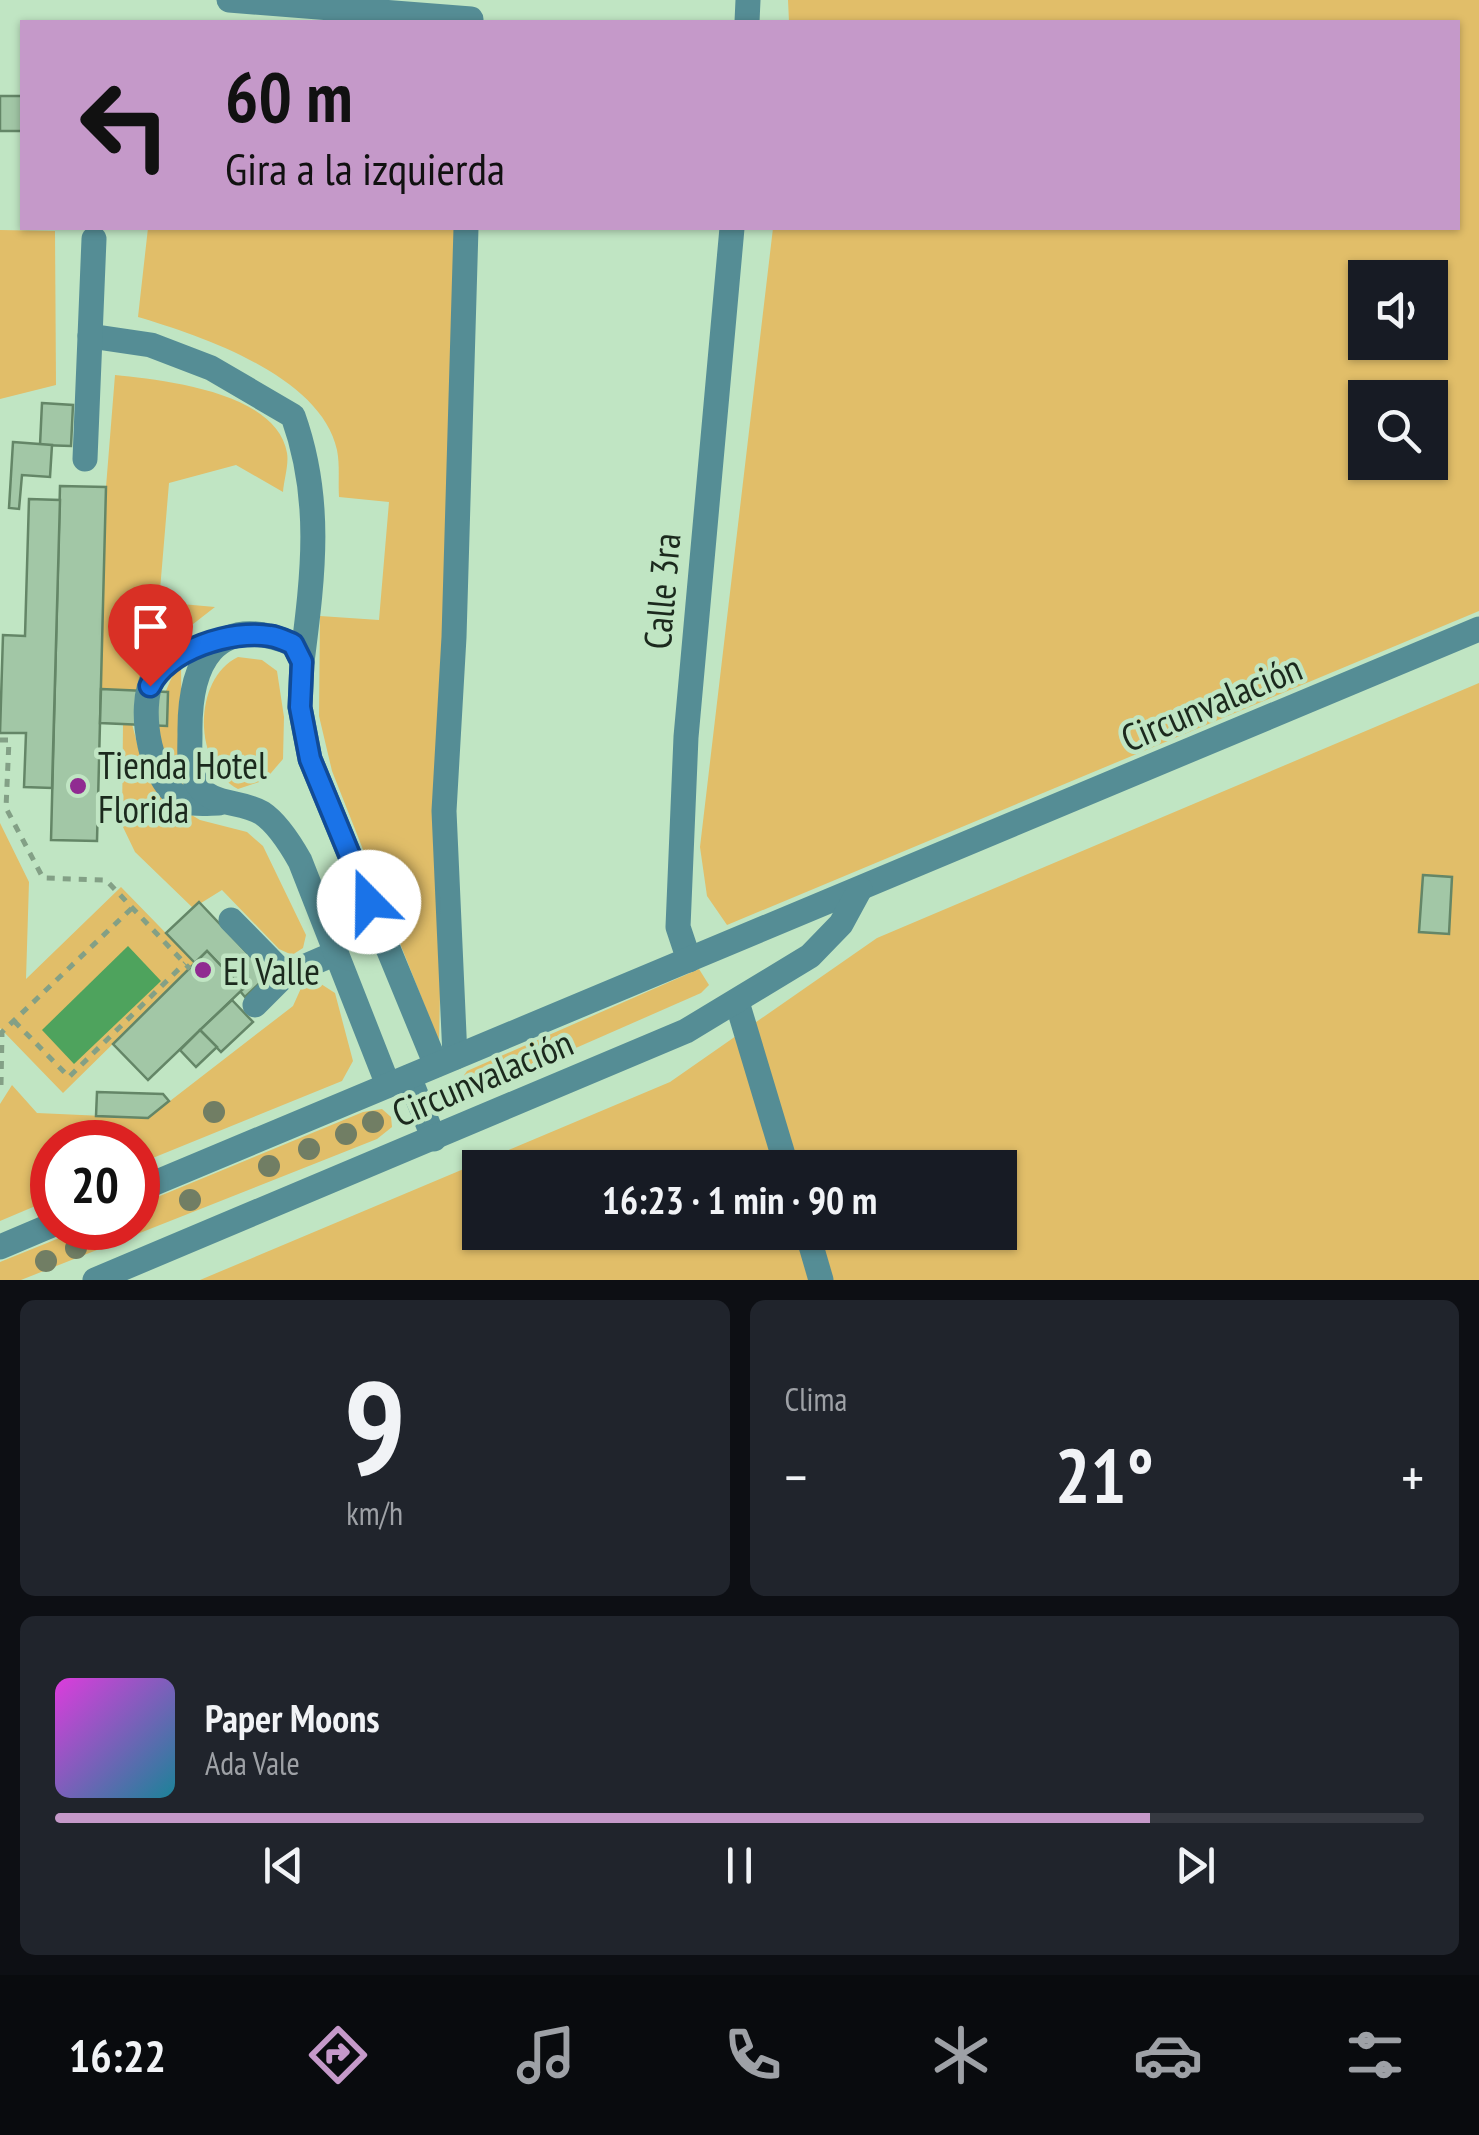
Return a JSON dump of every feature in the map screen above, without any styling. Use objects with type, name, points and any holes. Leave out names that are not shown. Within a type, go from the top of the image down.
[{"type":"street","points":[[229,0],[471,14]]},
{"type":"street","points":[[446,1062],[444,811],[454,637],[466,230]]},
{"type":"street","name":"Calle 3ra","points":[[688,960],[678,927],[686,737],[732,230]]},
{"type":"street","points":[[84,458],[94,239]]},
{"type":"street","points":[[90,336],[151,346],[211,368],[294,416],[307,455],[315,520],[300,707],[310,759],[446,1062]]},
{"type":"street","name":"Circunvalación","points":[[160,1181],[1479,629]]},
{"type":"street","points":[[302,662],[293,644],[272,636],[243,635],[172,658],[154,676],[150,686],[147,741],[168,785],[178,796],[187,802],[238,804],[263,813],[289,842],[336,953],[399,1081],[434,1139]]},
{"type":"street","points":[[215,643],[196,672],[190,712],[190,765],[201,790],[220,803]]},
{"type":"street","name":"Circunvalación","points":[[95,1280],[686,1030],[810,956],[841,924],[860,889]]},
{"type":"street","points":[[230,920],[285,975]]},
{"type":"street","points":[[255,1005],[285,975],[336,953]]},
{"type":"street","points":[[737,1002],[782,1150]]},
{"type":"street","points":[[0,1247],[30,1234]]},
{"type":"street","points":[[812,1250],[821,1280]]},
{"type":"path","points":[[0,740],[9,740],[6,808],[44,878],[106,880],[188,966],[69,1078],[14,1021]]},
{"type":"path","points":[[0,1085],[2,1032],[132,908]]},
{"type":"shaded area","points":[[788,0],[1479,0],[1479,611],[727,925],[707,896],[700,847],[773,230],[1460,230],[1460,20],[789,20]]},
{"type":"shaded area","points":[[0,230],[55,231],[56,385],[0,399]]},
{"type":"shaded area","points":[[148,230],[456,230],[439,1042],[332,771],[319,716],[320,616],[379,620],[389,502],[339,497],[337,450],[326,424],[284,380],[225,348],[138,317]]},
{"type":"shaded area","points":[[115,375],[188,386],[241,403],[263,416],[279,432],[287,453],[283,492],[236,465],[169,483],[159,602],[215,607],[152,656],[138,691],[101,689],[106,487]]},
{"type":"shaded area","points":[[238,657],[262,660],[277,671],[284,717],[283,759],[265,780],[238,789],[223,778],[213,762],[204,723],[212,684],[223,668]]},
{"type":"shaded area","points":[[181,661],[182,772],[186,790],[162,758],[157,733],[169,683]]},
{"type":"shaded area","points":[[1479,683],[1479,1280],[200,1280],[462,1170],[462,1250],[1017,1250],[1017,1150],[509,1150],[670,1082],[877,938]]},
{"type":"shaded area","points":[[123,724],[132,724],[144,769],[170,802],[200,820],[247,832],[263,846],[306,935],[303,948],[292,955],[279,949],[222,890],[193,908],[135,852],[122,825]]},
{"type":"shaded area","points":[[0,823],[29,882],[26,979],[121,887],[195,963],[63,1093],[0,1028]]},
{"type":"shaded area","points":[[128,946],[161,981],[74,1064],[42,1030]]},
{"type":"shaded area","points":[[699,969],[709,985],[701,993],[478,1091],[467,1089],[460,1081],[467,1071]]},
{"type":"shaded area","points":[[321,984],[335,993],[353,1061],[342,1081],[160,1155],[160,1120],[30,1120],[30,1208],[0,1221],[0,1104],[12,1085],[37,1113],[148,1118],[293,1006],[302,986]]},
{"type":"shaded area","points":[[382,1109],[391,1117],[392,1127],[377,1139],[160,1225],[160,1196],[363,1112]]},
{"type":"shaded area","points":[[30,1250],[97,1250],[21,1280],[0,1280],[0,1262]]},
{"type":"building","points":[[0,96],[20,96],[20,131],[0,131]]},
{"type":"building","points":[[42,403],[73,405],[71,446],[40,445]]},
{"type":"building","points":[[13,442],[52,445],[50,477],[22,475],[19,509],[9,508]]},
{"type":"building","points":[[60,486],[106,487],[97,841],[51,840]]},
{"type":"building","points":[[29,499],[60,500],[52,788],[24,787],[26,733],[0,733],[3,635],[25,636]]},
{"type":"building","points":[[101,689],[168,692],[167,726],[100,723]]},
{"type":"building","points":[[1423,875],[1452,877],[1449,934],[1419,932]]},
{"type":"building","points":[[199,902],[268,975],[245,997],[240,991],[243,989],[207,951],[195,963],[166,933]]},
{"type":"building","points":[[207,951],[243,989],[148,1080],[113,1044]]},
{"type":"building","points":[[232,1000],[253,1022],[221,1052],[200,1030]]},
{"type":"building","points":[[200,1030],[217,1047],[196,1067],[180,1050]]},
{"type":"building","points":[[97,1092],[163,1094],[169,1101],[148,1118],[96,1116]]},
{"type":"place","name":"Tienda Hotel Florida","points":[[78,786]]},
{"type":"place","name":"El Valle","points":[[203,970]]},
{"type":"route","points":[[150,686],[160,668],[183,652],[243,635],[272,636],[293,644],[302,662],[300,707],[310,759],[369,902]]}]
